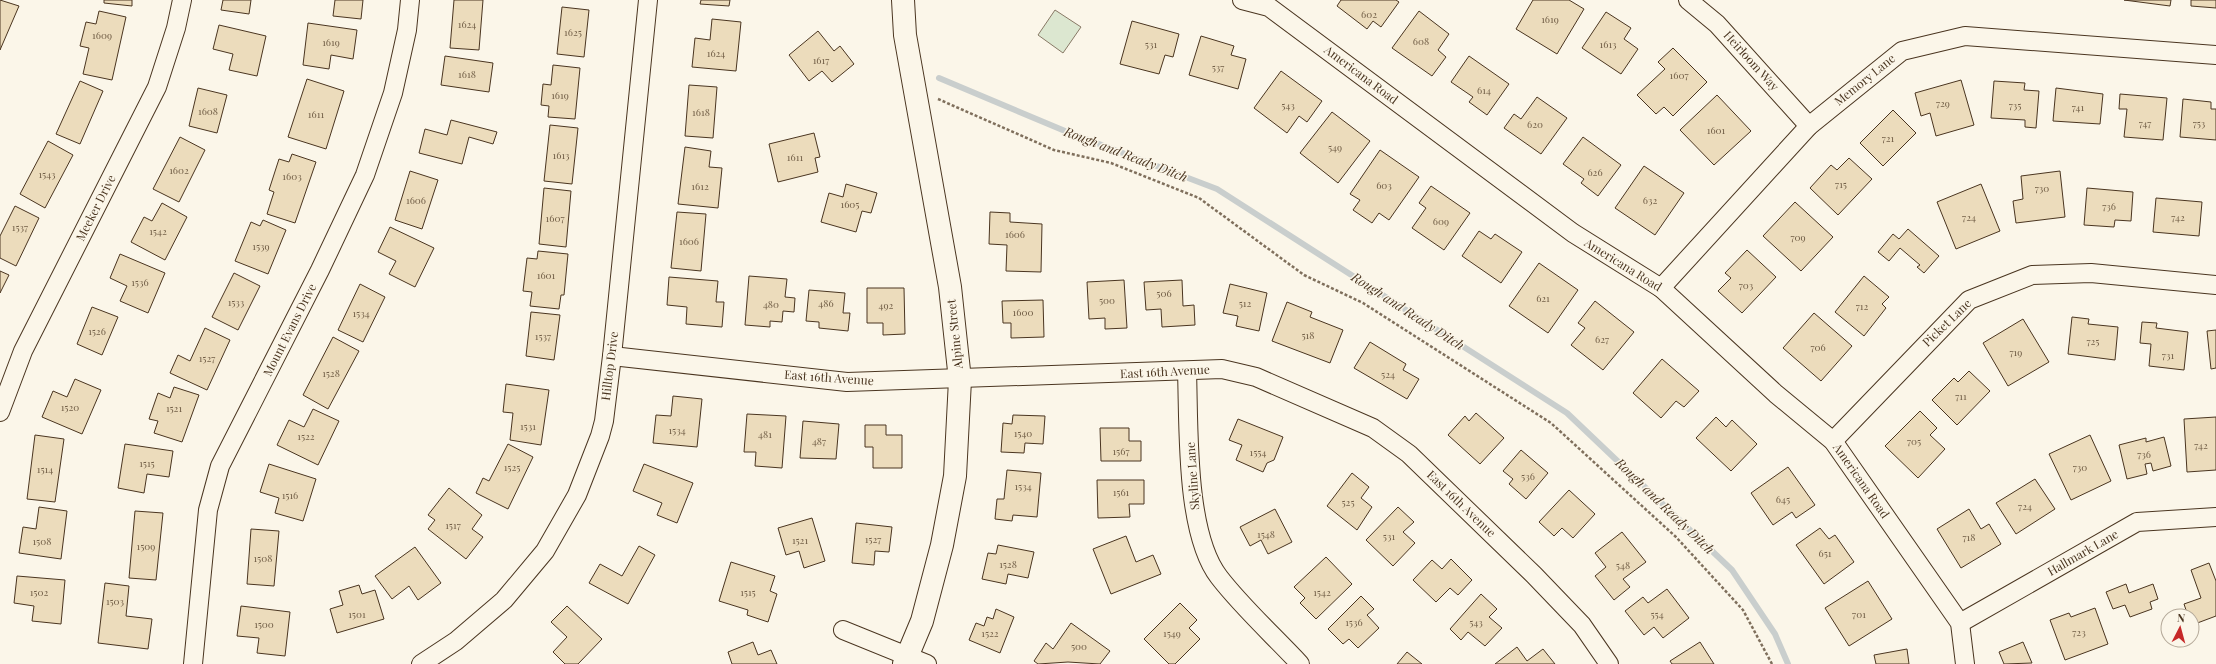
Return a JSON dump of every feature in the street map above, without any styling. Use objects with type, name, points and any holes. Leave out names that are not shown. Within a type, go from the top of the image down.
[{"type":"street","name":"Meeker Drive","points":[[0,412],[23,351],[157,87],[176,28],[182,0]]},
{"type":"street","name":"Mount Evans Drive","points":[[193,664],[208,510],[220,466],[320,270],[365,175],[393,93],[407,30],[410,0]]},
{"type":"street","name":"Hilltop Drive","points":[[421,664],[456,641],[504,600],[545,551],[577,496],[600,436],[604,421],[612,356],[648,0]]},
{"type":"street","name":"Alpine Street","points":[[903,0],[905,35],[950,287],[960,380],[955,476],[942,544],[913,661]]},
{"type":"street","name":"Americana Road","points":[[1242,0],[1269,7],[1573,234],[1661,288],[1776,394],[1833,441],[1960,623],[1965,664]]},
{"type":"street","name":"Heirloom Way","points":[[1688,0],[1717,24],[1809,126]]},
{"type":"street","name":"Memory Lane","points":[[1661,288],[1809,126],[1902,51],[1965,36],[2216,55]]},
{"type":"street","name":"Picket Lane","points":[[1833,441],[1969,300],[2032,275],[2091,273],[2216,285]]},
{"type":"street","name":"East 16th Avenue","points":[[612,356],[847,382],[960,380],[1222,369],[1256,377],[1373,428],[1409,454],[1534,575],[1582,625],[1609,664]]},
{"type":"street","name":"Skyline Lane","points":[[1186,371],[1194,508],[1205,548],[1219,576],[1300,664]]},
{"type":"street","name":"Hallmark Lane","points":[[1960,623],[2137,522],[2216,517]]},
{"type":"street","points":[[843,630],[913,661]]},
{"type":"path","points":[[938,99],[1054,150],[1111,163],[1199,198],[1304,275],[1363,303],[1551,423],[1676,537],[1743,610],[1772,664]]},
{"type":"green space","points":[[1055,10],[1081,27],[1063,53],[1038,35]]},
{"type":"building","points":[[0,0],[19,6],[0,50]]},
{"type":"building","points":[[104,0],[132,0],[132,6],[104,3]]},
{"type":"building","points":[[223,0],[251,0],[249,14],[221,10]]},
{"type":"building","points":[[335,0],[363,0],[361,19],[333,16]]},
{"type":"building","points":[[454,0],[483,0],[479,50],[450,48]]},
{"type":"building","points":[[701,0],[730,0],[729,6],[700,4]]},
{"type":"building","points":[[1341,0],[1396,0],[1399,2],[1381,27],[1373,21],[1367,29],[1337,6]]},
{"type":"building","points":[[1533,0],[1569,0],[1584,9],[1557,54],[1516,29]]},
{"type":"building","points":[[2124,0],[2171,0],[2170,6]]},
{"type":"building","points":[[2191,0],[2216,0],[2216,8],[2191,6]]},
{"type":"building","points":[[562,7],[589,10],[584,57],[557,54]]},
{"type":"building","points":[[99,11],[126,17],[112,80],[83,74],[89,48],[80,46],[86,22],[96,24]]},
{"type":"building","points":[[1419,11],[1449,34],[1438,50],[1446,57],[1432,76],[1392,48]]},
{"type":"building","points":[[1606,12],[1631,28],[1624,39],[1638,49],[1621,74],[1582,48]]},
{"type":"building","points":[[712,19],[741,22],[736,71],[692,67],[695,38],[710,40]]},
{"type":"building","points":[[1132,21],[1179,34],[1173,57],[1165,55],[1159,74],[1120,64]]},
{"type":"building","points":[[308,23],[357,30],[353,59],[331,55],[329,69],[303,65]]},
{"type":"building","points":[[219,25],[266,36],[257,76],[229,70],[233,54],[213,49]]},
{"type":"building","points":[[818,31],[834,51],[840,46],[854,64],[832,82],[822,71],[809,81],[789,55]]},
{"type":"building","points":[[1201,36],[1234,46],[1231,55],[1246,59],[1238,89],[1189,75]]},
{"type":"building","points":[[1673,48],[1707,82],[1673,116],[1664,107],[1656,114],[1637,95],[1665,69],[1658,62]]},
{"type":"building","points":[[445,56],[493,63],[489,92],[441,85]]},
{"type":"building","points":[[1469,56],[1509,84],[1487,115],[1469,102],[1473,97],[1451,82]]},
{"type":"building","points":[[553,65],[580,68],[575,119],[548,117],[549,106],[541,105],[543,84],[551,85]]},
{"type":"building","points":[[1281,71],[1322,101],[1307,122],[1299,116],[1287,133],[1254,108]]},
{"type":"building","points":[[307,79],[344,91],[326,149],[288,137]]},
{"type":"building","points":[[1961,80],[1974,125],[1936,136],[1930,113],[1921,116],[1915,93]]},
{"type":"building","points":[[80,81],[103,91],[80,144],[56,134]]},
{"type":"building","points":[[1994,81],[2025,83],[2024,90],[2039,91],[2036,128],[2025,127],[2025,120],[1991,118]]},
{"type":"building","points":[[689,85],[717,87],[713,138],[685,136]]},
{"type":"building","points":[[198,88],[227,95],[217,133],[189,126]]},
{"type":"building","points":[[2056,88],[2103,94],[2100,124],[2053,121]]},
{"type":"building","points":[[2120,94],[2167,98],[2163,140],[2124,137],[2127,109],[2119,109]]},
{"type":"building","points":[[1717,95],[1751,131],[1714,165],[1680,130]]},
{"type":"building","points":[[1537,97],[1567,118],[1541,154],[1504,128],[1514,114],[1521,119]]},
{"type":"building","points":[[2183,99],[2211,102],[2211,109],[2216,109],[2216,140],[2180,137]]},
{"type":"building","points":[[1893,110],[1916,133],[1883,166],[1860,143]]},
{"type":"building","points":[[1332,112],[1370,141],[1338,183],[1300,153]]},
{"type":"building","points":[[451,120],[497,132],[493,144],[469,137],[462,164],[419,153],[425,129],[447,135]]},
{"type":"building","points":[[550,125],[578,128],[572,184],[544,181]]},
{"type":"building","points":[[814,133],[820,157],[815,158],[818,172],[778,182],[769,144]]},
{"type":"building","points":[[180,137],[205,150],[179,202],[153,189]]},
{"type":"building","points":[[1583,137],[1621,165],[1598,196],[1581,183],[1584,179],[1563,164]]},
{"type":"building","points":[[48,141],[73,155],[45,208],[20,194]]},
{"type":"building","points":[[685,147],[711,151],[709,167],[722,168],[718,208],[678,204]]},
{"type":"building","points":[[1380,150],[1419,177],[1389,220],[1379,213],[1372,223],[1353,210],[1360,200],[1350,194]]},
{"type":"building","points":[[292,154],[316,162],[295,223],[267,214],[274,192],[269,190],[279,159],[289,162]]},
{"type":"building","points":[[1849,158],[1872,179],[1838,215],[1810,188],[1831,165],[1837,170]]},
{"type":"building","points":[[1644,166],[1684,193],[1655,235],[1615,208]]},
{"type":"building","points":[[410,171],[438,180],[422,229],[395,220]]},
{"type":"building","points":[[2060,171],[2065,217],[2016,223],[2013,201],[2023,199],[2021,176]]},
{"type":"building","points":[[846,184],[877,193],[871,213],[862,211],[856,232],[821,222],[829,193],[843,197]]},
{"type":"building","points":[[1981,184],[2000,231],[1956,249],[1937,202]]},
{"type":"building","points":[[1431,186],[1470,213],[1444,250],[1412,228],[1426,208],[1419,203]]},
{"type":"building","points":[[544,188],[571,191],[566,247],[539,244]]},
{"type":"building","points":[[2087,188],[2133,192],[2131,221],[2115,220],[2114,227],[2084,225]]},
{"type":"building","points":[[2156,198],[2202,202],[2199,236],[2153,232]]},
{"type":"building","points":[[1795,202],[1833,237],[1801,271],[1763,236]]},
{"type":"building","points":[[162,203],[187,217],[165,260],[131,242],[144,217],[152,221]]},
{"type":"building","points":[[15,206],[39,218],[16,266],[0,258],[0,236]]},
{"type":"building","points":[[677,212],[706,214],[701,271],[671,268]]},
{"type":"building","points":[[990,212],[1010,213],[1010,222],[1042,224],[1041,272],[1006,271],[1007,245],[989,244]]},
{"type":"building","points":[[263,220],[286,230],[268,274],[235,261],[251,222],[260,226]]},
{"type":"building","points":[[390,227],[434,248],[415,287],[389,274],[396,261],[378,252]]},
{"type":"building","points":[[1908,229],[1939,256],[1924,273],[1917,267],[1920,265],[1900,248],[1889,261],[1878,252],[1893,234],[1899,239]]},
{"type":"building","points":[[1479,231],[1491,239],[1495,234],[1522,252],[1501,283],[1462,256]]},
{"type":"building","points":[[1747,250],[1776,277],[1742,313],[1718,291],[1731,278],[1725,273]]},
{"type":"building","points":[[538,251],[568,254],[564,295],[561,295],[559,309],[530,306],[532,292],[523,291],[527,258],[537,259]]},
{"type":"building","points":[[120,254],[165,273],[148,313],[120,301],[127,286],[110,278]]},
{"type":"building","points":[[1539,263],[1578,290],[1548,333],[1509,306]]},
{"type":"building","points":[[0,271],[9,275],[0,293]]},
{"type":"building","points":[[234,273],[260,286],[238,330],[212,317]]},
{"type":"building","points":[[749,276],[787,279],[785,297],[795,298],[794,312],[783,311],[782,322],[770,321],[770,327],[745,325]]},
{"type":"building","points":[[1864,276],[1889,297],[1882,304],[1886,308],[1864,336],[1835,312]]},
{"type":"building","points":[[669,277],[718,281],[716,302],[724,302],[722,327],[686,324],[687,307],[667,305]]},
{"type":"building","points":[[1124,280],[1127,328],[1105,329],[1105,318],[1089,319],[1087,282]]},
{"type":"building","points":[[1182,280],[1183,306],[1194,305],[1195,325],[1162,327],[1161,309],[1146,310],[1144,282]]},
{"type":"building","points":[[360,284],[385,297],[363,342],[338,330]]},
{"type":"building","points":[[1230,284],[1267,293],[1259,331],[1236,326],[1238,316],[1223,313]]},
{"type":"building","points":[[867,288],[904,288],[905,334],[883,335],[883,323],[867,323]]},
{"type":"building","points":[[809,290],[845,293],[843,313],[850,313],[848,331],[819,328],[819,322],[806,321]]},
{"type":"building","points":[[1043,300],[1044,337],[1011,338],[1011,323],[1003,323],[1002,301]]},
{"type":"building","points":[[1595,301],[1634,332],[1603,370],[1571,345],[1585,328],[1578,323]]},
{"type":"building","points":[[1287,302],[1312,312],[1310,317],[1343,330],[1330,363],[1272,341]]},
{"type":"building","points":[[92,307],[118,317],[102,355],[77,344]]},
{"type":"building","points":[[531,312],[560,315],[554,360],[526,356]]},
{"type":"building","points":[[1814,313],[1852,346],[1821,381],[1783,348]]},
{"type":"building","points":[[2072,317],[2089,319],[2088,324],[2118,327],[2115,360],[2068,354]]},
{"type":"building","points":[[2023,319],[2049,362],[2008,386],[1983,343]]},
{"type":"building","points":[[2142,322],[2157,323],[2156,328],[2188,332],[2184,370],[2149,366],[2151,344],[2140,343]]},
{"type":"building","points":[[205,328],[230,340],[207,390],[170,373],[178,355],[190,361]]},
{"type":"building","points":[[2216,330],[2216,368],[2211,369],[2207,331]]},
{"type":"building","points":[[333,337],[359,351],[328,409],[303,395]]},
{"type":"building","points":[[1370,342],[1406,364],[1403,370],[1419,379],[1407,399],[1354,368]]},
{"type":"building","points":[[1662,359],[1699,391],[1684,407],[1676,401],[1661,418],[1633,393]]},
{"type":"building","points":[[1969,371],[1990,391],[1957,425],[1932,400],[1954,378],[1958,382]]},
{"type":"building","points":[[75,379],[101,390],[82,434],[42,417],[53,391],[67,397]]},
{"type":"building","points":[[506,384],[549,390],[541,445],[510,440],[513,413],[503,412]]},
{"type":"building","points":[[174,387],[199,395],[182,442],[154,433],[158,421],[149,419],[158,393],[170,398]]},
{"type":"building","points":[[673,396],[702,399],[697,447],[653,443],[656,415],[671,416]]},
{"type":"building","points":[[313,409],[339,421],[318,465],[277,445],[289,420],[304,427]]},
{"type":"building","points":[[1920,411],[1937,428],[1930,435],[1945,449],[1918,478],[1885,446]]},
{"type":"building","points":[[1476,413],[1504,438],[1480,464],[1448,435],[1465,416],[1469,421]]},
{"type":"building","points":[[747,414],[786,416],[782,468],[755,466],[756,452],[744,452]]},
{"type":"building","points":[[1013,415],[1045,416],[1043,444],[1025,443],[1024,453],[1001,452],[1003,423],[1012,424]]},
{"type":"building","points":[[1716,417],[1726,427],[1732,420],[1757,444],[1731,471],[1696,438]]},
{"type":"building","points":[[2216,417],[2216,470],[2187,472],[2184,419]]},
{"type":"building","points":[[1238,419],[1283,437],[1274,460],[1267,463],[1263,472],[1236,460],[1242,445],[1229,440]]},
{"type":"building","points":[[803,421],[839,424],[836,459],[800,458]]},
{"type":"building","points":[[865,425],[886,425],[886,435],[902,435],[902,468],[873,468],[873,447],[865,447]]},
{"type":"building","points":[[1100,428],[1129,428],[1129,441],[1141,441],[1141,461],[1101,461]]},
{"type":"building","points":[[35,435],[64,439],[55,502],[27,499]]},
{"type":"building","points":[[2090,435],[2111,481],[2071,500],[2049,454]]},
{"type":"building","points":[[2164,437],[2171,466],[2153,471],[2151,463],[2145,464],[2147,474],[2127,479],[2119,445],[2146,438],[2146,442]]},
{"type":"building","points":[[125,444],[173,451],[169,477],[147,474],[144,493],[118,488]]},
{"type":"building","points":[[508,444],[533,457],[508,509],[476,493],[483,478],[489,481]]},
{"type":"building","points":[[1521,450],[1548,473],[1526,499],[1509,484],[1513,479],[1503,471]]},
{"type":"building","points":[[269,464],[316,479],[303,521],[275,513],[279,498],[260,492]]},
{"type":"building","points":[[644,464],[693,483],[677,523],[657,515],[662,503],[633,491]]},
{"type":"building","points":[[1788,467],[1815,505],[1796,518],[1792,512],[1773,525],[1751,493]]},
{"type":"building","points":[[1007,470],[1041,473],[1037,517],[1013,515],[1012,521],[995,519],[997,499],[1004,499]]},
{"type":"building","points":[[1352,473],[1369,487],[1361,498],[1372,507],[1357,530],[1327,506]]},
{"type":"building","points":[[2035,479],[2055,509],[2016,534],[1996,503]]},
{"type":"building","points":[[1097,480],[1144,480],[1144,504],[1129,504],[1130,517],[1098,518]]},
{"type":"building","points":[[449,488],[482,515],[472,529],[483,537],[466,559],[428,529],[435,520],[428,515]]},
{"type":"building","points":[[1569,490],[1595,514],[1573,538],[1562,528],[1554,536],[1539,522]]},
{"type":"building","points":[[39,507],[67,511],[61,559],[19,553],[23,527],[36,529]]},
{"type":"building","points":[[1398,507],[1414,522],[1403,532],[1415,543],[1393,566],[1366,540]]},
{"type":"building","points":[[1275,509],[1292,542],[1268,554],[1261,540],[1250,546],[1240,527]]},
{"type":"building","points":[[1969,509],[1981,529],[1989,524],[2001,544],[1961,568],[1937,529]]},
{"type":"building","points":[[135,511],[163,513],[156,580],[129,578]]},
{"type":"building","points":[[812,518],[825,561],[804,568],[799,551],[786,555],[778,528]]},
{"type":"building","points":[[856,523],[892,527],[889,552],[875,551],[874,565],[852,563]]},
{"type":"building","points":[[1820,528],[1829,539],[1835,535],[1854,562],[1824,584],[1796,545]]},
{"type":"building","points":[[251,529],[279,531],[274,586],[247,584]]},
{"type":"building","points":[[1622,532],[1646,562],[1623,579],[1630,587],[1614,600],[1595,576],[1606,567],[1595,553]]},
{"type":"building","points":[[1126,536],[1136,562],[1153,555],[1161,574],[1111,594],[1093,549]]},
{"type":"building","points":[[998,545],[1034,552],[1028,578],[1008,574],[1006,584],[982,579],[988,553],[996,554]]},
{"type":"building","points":[[639,546],[655,555],[628,604],[589,583],[600,564],[622,576]]},
{"type":"building","points":[[415,547],[441,583],[418,600],[409,586],[392,599],[375,576]]},
{"type":"building","points":[[1326,557],[1352,584],[1316,619],[1300,603],[1305,598],[1294,587]]},
{"type":"building","points":[[1451,559],[1472,580],[1458,595],[1450,588],[1436,602],[1413,580],[1432,560],[1442,569]]},
{"type":"building","points":[[731,562],[775,576],[770,591],[777,594],[768,622],[747,615],[748,610],[719,601]]},
{"type":"building","points":[[2209,563],[2216,581],[2216,616],[2200,622],[2200,608],[2185,608],[2184,604],[2201,598],[2191,570]]},
{"type":"building","points":[[17,576],[65,580],[61,624],[32,621],[34,606],[14,603]]},
{"type":"building","points":[[1868,581],[1892,619],[1849,646],[1825,608]]},
{"type":"building","points":[[105,583],[129,586],[126,616],[152,619],[148,649],[98,643]]},
{"type":"building","points":[[2126,584],[2129,593],[2153,584],[2158,599],[2150,602],[2152,609],[2130,617],[2125,605],[2113,609],[2106,592]]},
{"type":"building","points":[[359,585],[362,594],[375,590],[384,619],[337,633],[330,609],[343,605],[339,591]]},
{"type":"building","points":[[1667,589],[1689,618],[1663,638],[1654,627],[1644,635],[1625,611],[1643,597],[1648,603]]},
{"type":"building","points":[[1481,594],[1497,609],[1489,617],[1502,628],[1485,646],[1468,632],[1461,640],[1450,629]]},
{"type":"building","points":[[1361,596],[1374,609],[1367,615],[1379,628],[1358,648],[1349,639],[1343,644],[1328,629]]},
{"type":"building","points":[[1180,603],[1197,620],[1189,628],[1200,639],[1175,664],[1169,664],[1144,639]]},
{"type":"building","points":[[241,606],[290,612],[285,656],[257,653],[259,638],[237,636]]},
{"type":"building","points":[[567,606],[602,639],[578,664],[565,664],[553,652],[567,637],[551,622]]},
{"type":"building","points":[[2095,608],[2108,644],[2065,660],[2050,620],[2069,613],[2071,617]]},
{"type":"building","points":[[996,609],[1014,617],[1000,653],[969,640],[976,623],[984,626],[987,617],[993,619]]},
{"type":"building","points":[[1071,623],[1110,651],[1100,664],[1068,662],[1038,664],[1034,661],[1046,643],[1053,649]]},
{"type":"building","points":[[753,642],[758,655],[771,650],[777,664],[732,664],[728,652]]},
{"type":"building","points":[[1700,642],[1714,664],[1672,664],[1670,661]]},
{"type":"building","points":[[2023,642],[2032,663],[2004,664],[1999,652]]},
{"type":"building","points":[[1517,647],[1527,661],[1543,649],[1555,664],[1495,664]]},
{"type":"building","points":[[1907,649],[1909,664],[1876,664],[1874,655]]},
{"type":"building","points":[[1407,652],[1422,664],[1397,664]]},
{"type":"waterway","name":"Rough and Ready Ditch","points":[[939,78],[1065,131],[1217,189],[1567,413],[1732,570],[1775,634],[1788,664]]}]
